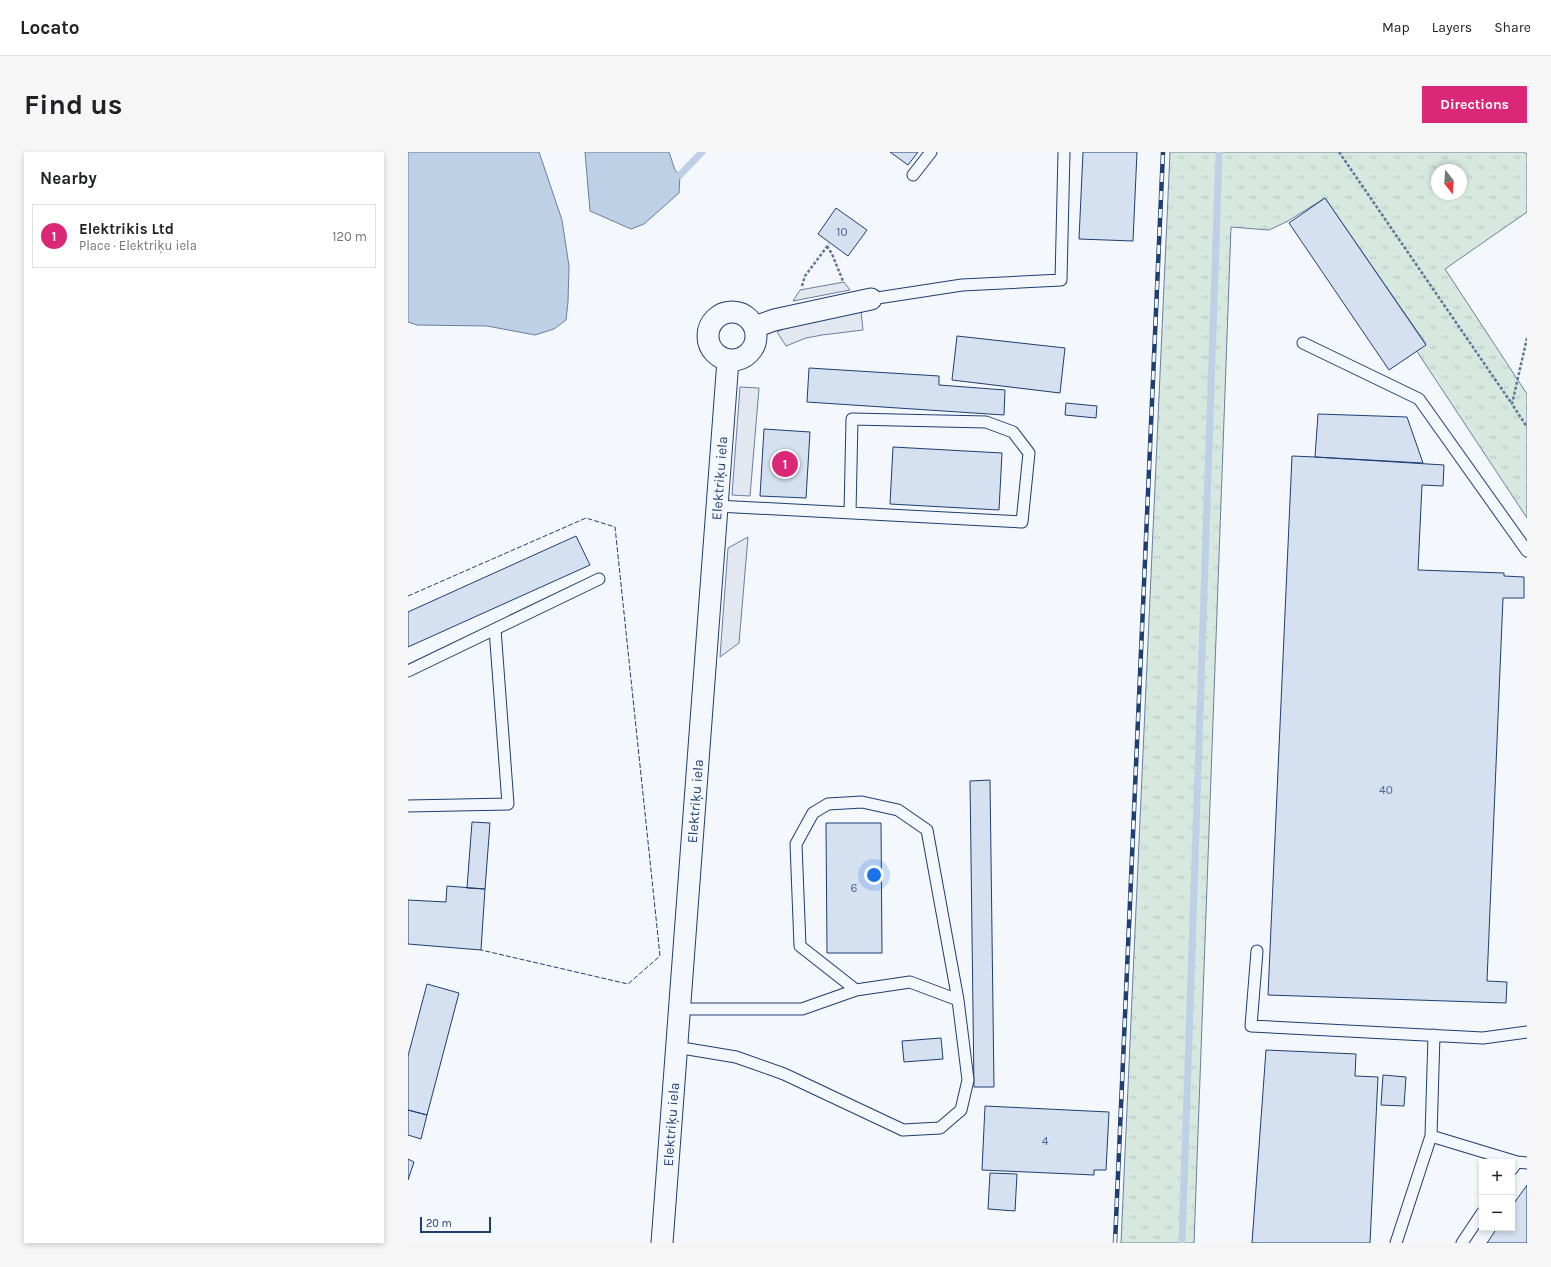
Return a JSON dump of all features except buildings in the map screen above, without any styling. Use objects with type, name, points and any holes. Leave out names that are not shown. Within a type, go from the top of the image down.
[{"type":"street","points":[[755,326],[774,320],[871,299]]},
{"type":"street","points":[[727,312],[744,314],[755,326],[757,335],[756,344],[751,352],[740,359],[728,360],[720,357],[713,352],[709,345],[709,328],[719,315],[727,312]]},
{"type":"street","name":"Elektriķu iela","points":[[662,1243],[728,360]]},
{"type":"lane","points":[[913,175],[931,152]]},
{"type":"lane","points":[[871,299],[962,285],[1061,280],[1064,152]]},
{"type":"lane","points":[[1304,343],[1419,399],[1527,550]]},
{"type":"lane","points":[[717,506],[850,513],[1022,522],[1029,453],[1013,432],[986,422],[852,419],[850,513]]},
{"type":"lane","points":[[408,671],[599,578]]},
{"type":"lane","points":[[408,806],[508,804],[495,629]]},
{"type":"lane","points":[[676,1047],[736,1057],[784,1074],[903,1130],[940,1128],[961,1110],[968,1080],[958,1000],[927,830],[898,810],[862,802],[828,804],[813,813],[796,844],[800,946],[856,990]]},
{"type":"lane","points":[[1257,951],[1251,1026],[1483,1038],[1527,1032]]},
{"type":"lane","points":[[679,1009],[802,1009],[856,990],[910,982],[958,1000]]},
{"type":"lane","points":[[1396,1243],[1431,1136],[1434,1035]]},
{"type":"lane","points":[[1431,1136],[1519,1165]]},
{"type":"lane","points":[[1462,1243],[1479,1218]]},
{"type":"path","points":[[1339,152],[1527,427]]},
{"type":"path","points":[[802,286],[805,276],[828,245],[843,280]]},
{"type":"path","points":[[1512,404],[1527,338]]},
{"type":"green space","points":[[1170,152],[1524,152],[1527,154],[1527,212],[1445,269],[1527,394],[1527,518],[1416,350],[1426,344],[1325,198],[1288,221],[1269,230],[1231,227],[1194,1243],[1121,1243]]},
{"type":"shaded area","points":[[844,282],[850,290],[793,301],[800,290]]},
{"type":"shaded area","points":[[861,311],[863,330],[806,338],[786,346],[777,332],[796,323]]},
{"type":"shaded area","points":[[740,387],[759,388],[750,496],[732,495]]},
{"type":"shaded area","points":[[748,537],[739,643],[720,657],[728,548]]},
{"type":"water","points":[[408,152],[539,152],[562,220],[569,266],[566,320],[554,329],[535,335],[487,326],[417,325],[408,322]]},
{"type":"water","points":[[585,152],[669,152],[675,170],[680,175],[679,193],[644,224],[631,229],[590,211]]},
{"type":"waterway","points":[[680,175],[702,152]]},
{"type":"waterway","points":[[1182,1243],[1219,152]]},
{"type":"railway","points":[[1115,1243],[1163,152]]},
{"type":"fence","points":[[408,596],[586,518],[615,527],[660,956],[628,984],[481,950]]},
{"type":"place","name":"Elektrikis Ltd","points":[[785,464]]}]
